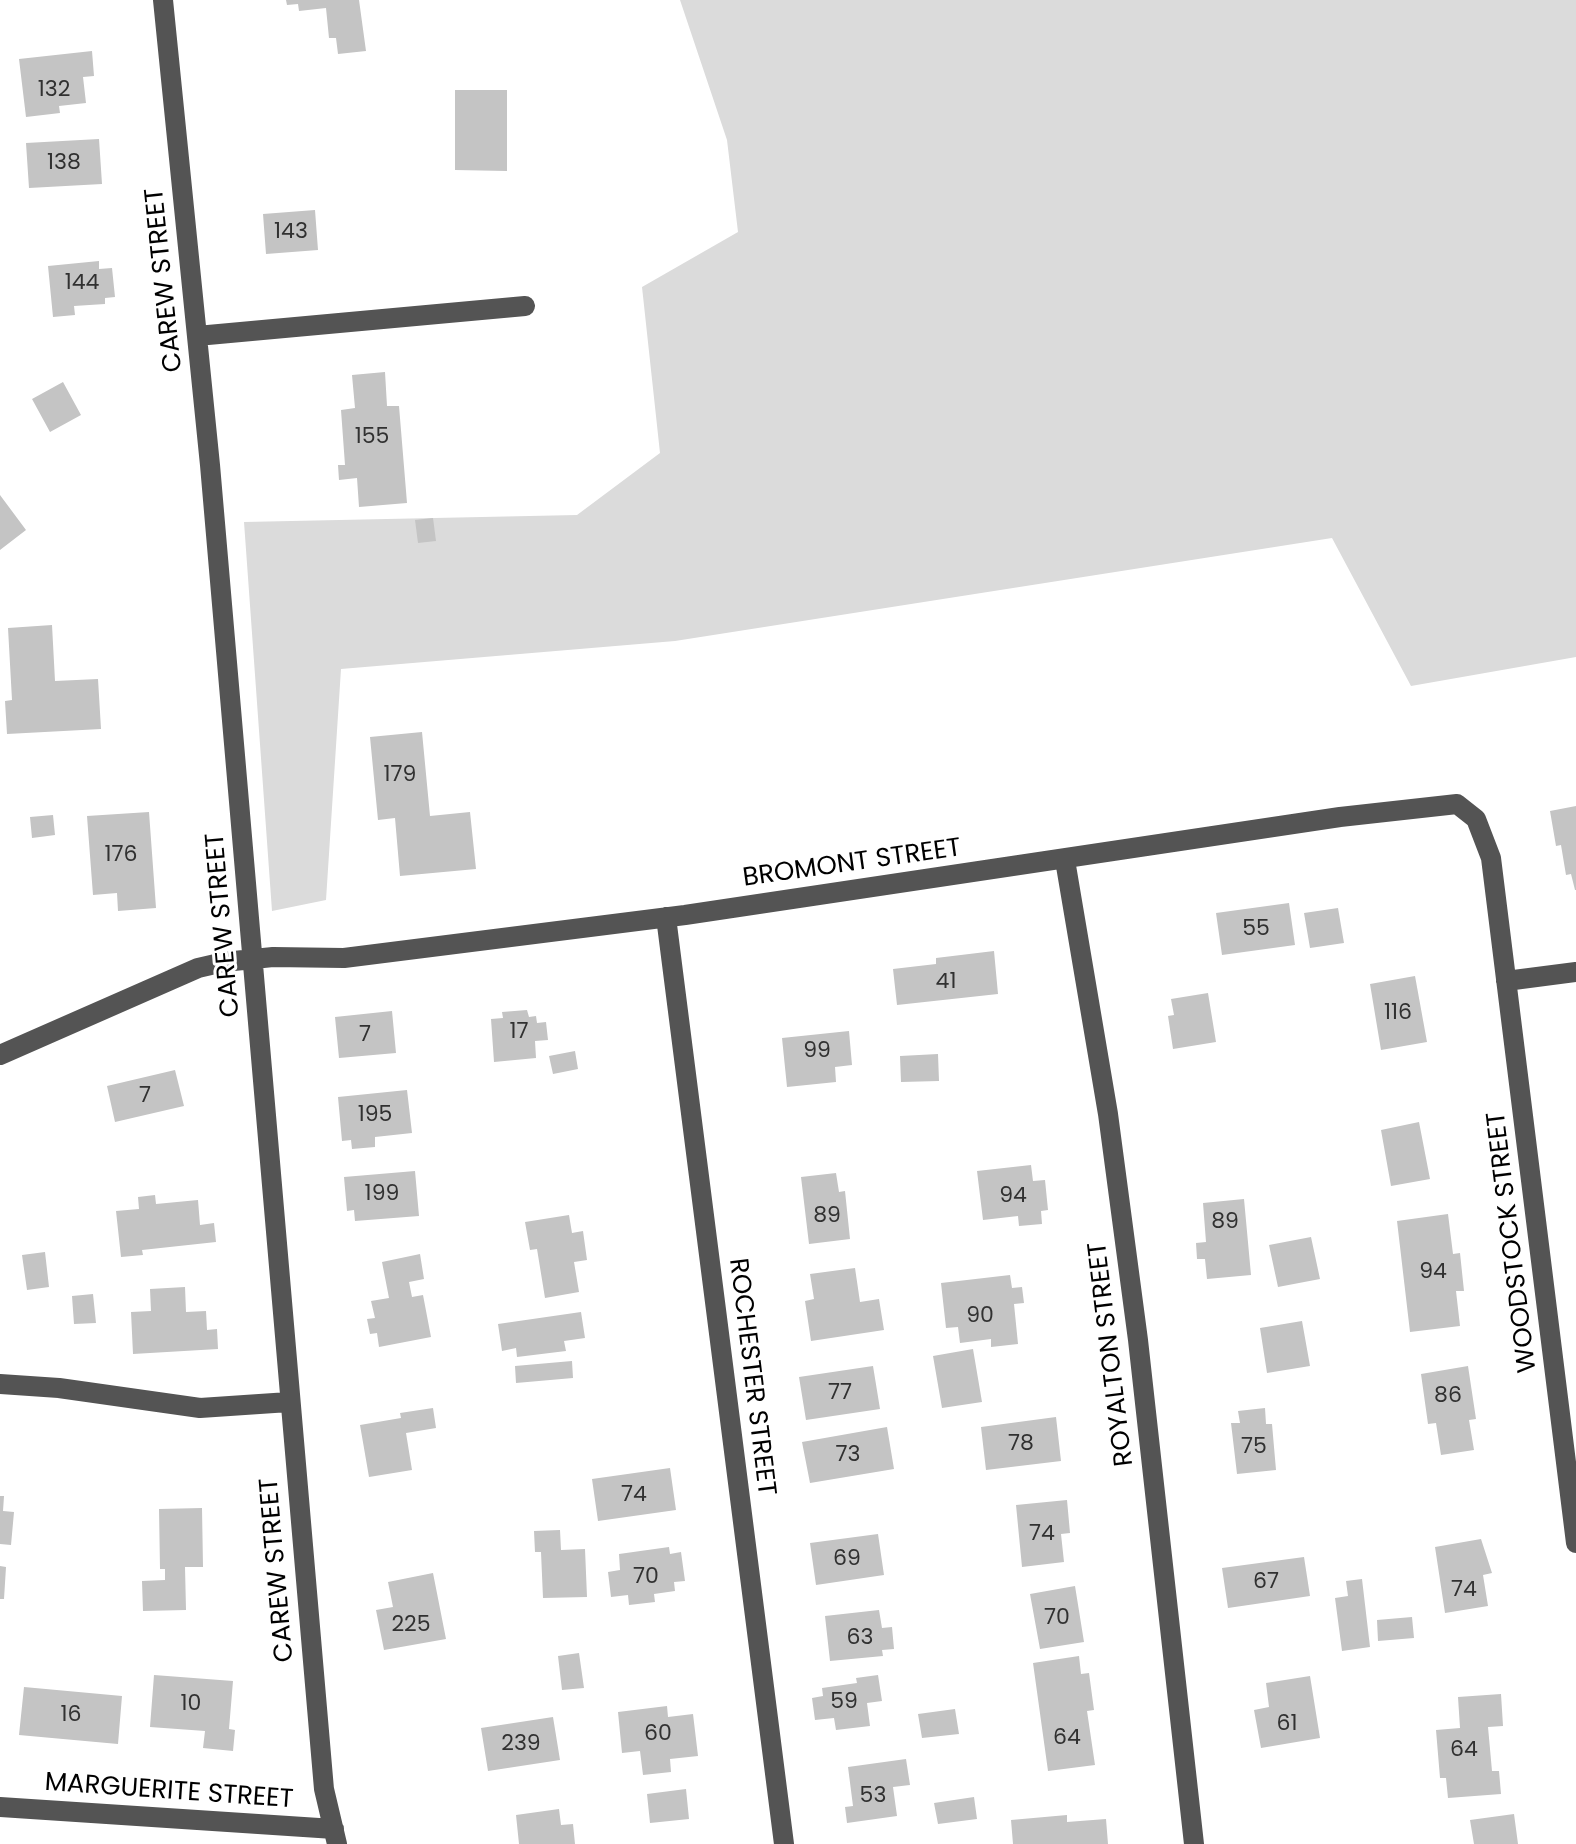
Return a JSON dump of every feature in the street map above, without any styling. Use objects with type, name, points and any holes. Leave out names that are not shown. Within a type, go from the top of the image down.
[{"type":"street","name":"CAREW STREET","points":[[163,0],[254,960],[324,1789],[336,1836]]},
{"type":"street","points":[[197,336],[525,306]]},
{"type":"street","name":"BROMONT STREET","points":[[0,1055],[198,968],[254,960],[344,958],[666,917],[1340,817],[1457,804]]},
{"type":"street","name":"WOODSTOCK STREET","points":[[1457,804],[1476,819],[1491,858],[1576,1543]]},
{"type":"street","name":"ROYALTON STREET","points":[[1065,860],[1108,1114],[1138,1340],[1194,1844]]},
{"type":"street","name":"ROCHESTER STREET","points":[[666,917],[784,1844]]},
{"type":"street","points":[[1506,981],[1576,972]]},
{"type":"street","points":[[0,1384],[59,1388],[200,1408],[289,1402]]},
{"type":"street","name":"MARGUERITE STREET","points":[[0,1807],[336,1836]]},
{"type":"shaded area","points":[[680,0],[1576,0],[1576,657],[1411,686],[1332,538],[675,641],[341,669],[326,900],[272,911],[244,522],[577,515],[660,453],[642,287],[738,232],[727,140]]},
{"type":"building","points":[[286,0],[359,0],[366,51],[338,54],[336,38],[329,38],[326,8],[299,11],[298,4],[287,5]]},
{"type":"building","points":[[92,51],[94,76],[83,77],[86,103],[59,106],[60,113],[26,117],[19,59]]},
{"type":"building","points":[[455,90],[507,90],[507,171],[455,170]]},
{"type":"building","points":[[99,139],[102,184],[29,188],[26,143]]},
{"type":"building","points":[[315,210],[318,250],[266,254],[263,214]]},
{"type":"building","points":[[99,261],[99,269],[112,268],[115,297],[105,298],[105,304],[74,306],[75,315],[53,317],[48,266]]},
{"type":"building","points":[[385,372],[387,406],[399,406],[407,503],[359,507],[357,478],[339,480],[338,465],[345,465],[341,410],[355,408],[352,375]]},
{"type":"building","points":[[63,382],[81,415],[50,432],[32,399]]},
{"type":"building","points":[[0,495],[26,530],[0,550]]},
{"type":"building","points":[[433,518],[436,541],[418,543],[415,520]]},
{"type":"building","points":[[52,625],[55,681],[98,679],[101,729],[7,734],[5,701],[12,700],[8,628]]},
{"type":"building","points":[[422,732],[430,816],[470,812],[476,869],[400,876],[395,818],[378,820],[370,737]]},
{"type":"building","points":[[1576,806],[1575,890],[1571,874],[1566,875],[1561,845],[1556,846],[1550,811]]},
{"type":"building","points":[[149,812],[156,908],[118,911],[117,893],[93,895],[87,816]]},
{"type":"building","points":[[53,815],[55,835],[32,838],[30,817]]},
{"type":"building","points":[[1289,903],[1295,945],[1222,955],[1216,913]]},
{"type":"building","points":[[1338,908],[1344,943],[1310,948],[1304,913]]},
{"type":"building","points":[[994,951],[998,994],[897,1005],[893,969],[936,964],[936,958]]},
{"type":"building","points":[[1415,976],[1427,1042],[1381,1050],[1370,984]]},
{"type":"building","points":[[1208,993],[1216,1042],[1173,1049],[1168,1016],[1174,1015],[1171,999]]},
{"type":"building","points":[[527,1010],[529,1017],[536,1016],[537,1023],[546,1022],[548,1040],[535,1041],[536,1058],[494,1062],[491,1019],[503,1018],[502,1012]]},
{"type":"building","points":[[392,1011],[396,1053],[339,1058],[335,1017]]},
{"type":"building","points":[[849,1031],[852,1065],[835,1067],[836,1082],[787,1087],[782,1038]]},
{"type":"building","points":[[575,1051],[578,1069],[553,1074],[549,1056]]},
{"type":"building","points":[[938,1054],[939,1081],[901,1082],[900,1056]]},
{"type":"building","points":[[175,1070],[184,1106],[115,1122],[107,1086]]},
{"type":"building","points":[[407,1090],[412,1133],[375,1137],[375,1147],[352,1149],[351,1140],[342,1141],[338,1097]]},
{"type":"building","points":[[1419,1122],[1430,1179],[1391,1186],[1381,1130]]},
{"type":"building","points":[[1031,1165],[1033,1181],[1045,1180],[1048,1210],[1041,1211],[1042,1224],[1019,1226],[1018,1216],[983,1220],[977,1171]]},
{"type":"building","points":[[415,1171],[419,1216],[355,1221],[354,1210],[347,1211],[344,1177]]},
{"type":"building","points":[[836,1173],[839,1192],[845,1191],[850,1239],[809,1244],[801,1177]]},
{"type":"building","points":[[155,1195],[156,1204],[198,1200],[200,1225],[214,1223],[216,1242],[142,1250],[143,1255],[121,1257],[116,1211],[139,1209],[138,1197]]},
{"type":"building","points":[[1244,1199],[1251,1275],[1207,1279],[1205,1259],[1197,1259],[1196,1243],[1206,1242],[1203,1203]]},
{"type":"building","points":[[1448,1214],[1453,1254],[1460,1253],[1464,1291],[1456,1291],[1460,1326],[1410,1332],[1397,1221]]},
{"type":"building","points":[[569,1215],[572,1233],[583,1231],[587,1260],[574,1262],[579,1292],[545,1298],[537,1249],[530,1250],[525,1222]]},
{"type":"building","points":[[1311,1237],[1320,1279],[1278,1287],[1269,1245]]},
{"type":"building","points":[[45,1252],[49,1287],[27,1290],[22,1255]]},
{"type":"building","points":[[420,1254],[424,1279],[409,1282],[412,1297],[423,1295],[431,1337],[379,1347],[377,1333],[370,1334],[367,1319],[375,1318],[371,1301],[389,1298],[382,1262]]},
{"type":"building","points":[[855,1268],[860,1302],[879,1299],[884,1330],[811,1341],[805,1301],[814,1299],[810,1274]]},
{"type":"building","points":[[1010,1275],[1012,1288],[1022,1287],[1024,1303],[1014,1304],[1018,1344],[991,1347],[991,1339],[960,1343],[958,1327],[946,1328],[941,1283]]},
{"type":"building","points":[[185,1287],[186,1312],[206,1311],[207,1330],[217,1329],[218,1349],[133,1354],[131,1312],[151,1311],[150,1289]]},
{"type":"building","points":[[93,1294],[96,1323],[74,1324],[72,1296]]},
{"type":"building","points":[[581,1312],[585,1338],[564,1341],[566,1351],[517,1357],[516,1348],[502,1351],[498,1324]]},
{"type":"building","points":[[1302,1321],[1310,1366],[1267,1373],[1260,1328]]},
{"type":"building","points":[[973,1349],[982,1402],[942,1408],[933,1356]]},
{"type":"building","points":[[572,1361],[573,1378],[516,1383],[515,1366]]},
{"type":"building","points":[[873,1366],[880,1409],[806,1420],[799,1377]]},
{"type":"building","points":[[1468,1366],[1476,1419],[1469,1420],[1474,1450],[1441,1455],[1436,1423],[1428,1424],[1421,1374]]},
{"type":"building","points":[[433,1408],[436,1428],[406,1433],[412,1470],[369,1477],[360,1425],[401,1418],[400,1413]]},
{"type":"building","points":[[1265,1408],[1266,1424],[1272,1424],[1276,1470],[1237,1474],[1231,1423],[1240,1423],[1238,1411]]},
{"type":"building","points":[[1056,1417],[1061,1461],[986,1470],[981,1427]]},
{"type":"building","points":[[887,1427],[894,1469],[810,1483],[802,1442]]},
{"type":"building","points":[[670,1468],[676,1510],[598,1521],[592,1479]]},
{"type":"building","points":[[0,1496],[4,1496],[3,1511],[14,1512],[11,1545],[0,1544]]},
{"type":"building","points":[[1067,1500],[1070,1533],[1061,1534],[1064,1562],[1022,1567],[1016,1505]]},
{"type":"building","points":[[202,1508],[203,1567],[185,1567],[186,1610],[143,1611],[142,1581],[165,1580],[165,1569],[160,1569],[159,1509]]},
{"type":"building","points":[[560,1530],[561,1550],[585,1549],[587,1597],[543,1598],[541,1552],[535,1552],[534,1531]]},
{"type":"building","points":[[878,1534],[884,1575],[816,1585],[810,1543]]},
{"type":"building","points":[[1481,1539],[1492,1573],[1483,1575],[1488,1606],[1445,1613],[1435,1547]]},
{"type":"building","points":[[669,1547],[670,1554],[681,1552],[685,1581],[674,1582],[675,1591],[654,1594],[655,1602],[629,1605],[628,1595],[611,1597],[608,1572],[620,1570],[619,1554]]},
{"type":"building","points":[[1304,1557],[1310,1596],[1228,1608],[1222,1568]]},
{"type":"building","points":[[0,1566],[6,1567],[4,1599],[0,1599]]},
{"type":"building","points":[[433,1573],[446,1639],[384,1650],[376,1610],[393,1607],[388,1582]]},
{"type":"building","points":[[1362,1579],[1370,1647],[1342,1651],[1335,1598],[1348,1596],[1346,1581]]},
{"type":"building","points":[[1075,1586],[1084,1642],[1040,1649],[1030,1594]]},
{"type":"building","points":[[879,1610],[882,1628],[892,1627],[894,1649],[882,1650],[883,1656],[830,1661],[825,1616]]},
{"type":"building","points":[[1412,1617],[1414,1638],[1378,1641],[1377,1620]]},
{"type":"building","points":[[579,1653],[584,1688],[562,1690],[558,1656]]},
{"type":"building","points":[[1079,1656],[1081,1674],[1089,1673],[1094,1710],[1087,1711],[1095,1765],[1048,1771],[1033,1663]]},
{"type":"building","points":[[154,1675],[233,1681],[229,1729],[235,1730],[233,1751],[203,1748],[205,1731],[150,1727]]},
{"type":"building","points":[[878,1675],[882,1701],[867,1703],[870,1726],[836,1730],[834,1718],[815,1720],[812,1698],[823,1696],[822,1688],[857,1683],[856,1678]]},
{"type":"building","points":[[1310,1676],[1320,1738],[1261,1748],[1254,1710],[1269,1707],[1266,1683]]},
{"type":"building","points":[[24,1687],[122,1696],[118,1744],[19,1735]]},
{"type":"building","points":[[1501,1694],[1503,1726],[1488,1727],[1492,1771],[1499,1771],[1501,1794],[1448,1798],[1446,1778],[1440,1778],[1436,1730],[1460,1728],[1458,1697]]},
{"type":"building","points":[[667,1706],[668,1717],[693,1714],[698,1756],[670,1759],[671,1772],[643,1775],[640,1751],[622,1753],[618,1712]]},
{"type":"building","points":[[955,1709],[959,1734],[922,1738],[918,1714]]},
{"type":"building","points":[[553,1717],[560,1760],[488,1771],[481,1728]]},
{"type":"building","points":[[906,1759],[910,1785],[893,1787],[897,1816],[847,1823],[845,1807],[853,1806],[848,1767]]},
{"type":"building","points":[[686,1789],[689,1819],[650,1823],[647,1794]]},
{"type":"building","points":[[974,1797],[977,1819],[938,1824],[934,1803]]},
{"type":"building","points":[[559,1809],[561,1825],[573,1824],[575,1844],[519,1844],[516,1815]]},
{"type":"building","points":[[1514,1814],[1518,1844],[1474,1844],[1470,1820]]},
{"type":"building","points":[[1067,1815],[1067,1822],[1106,1819],[1108,1844],[1013,1844],[1011,1820]]}]
